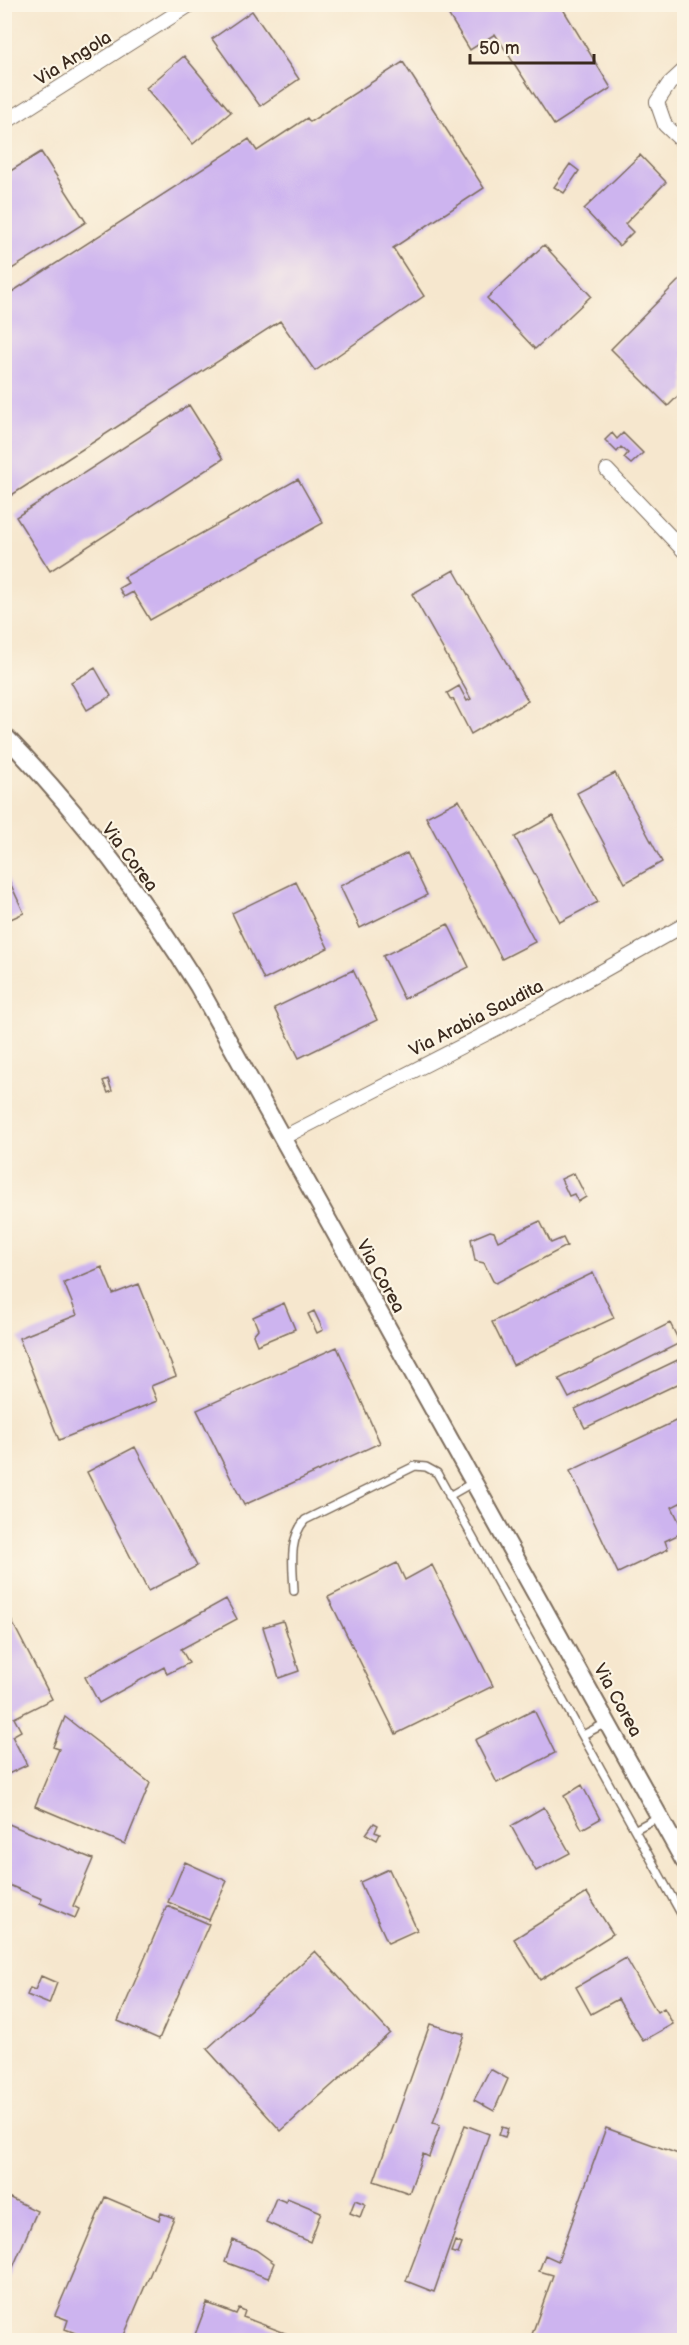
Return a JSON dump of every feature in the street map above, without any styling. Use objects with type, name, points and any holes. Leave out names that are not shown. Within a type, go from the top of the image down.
[{"type":"street","name":"Via Angola","points":[[4,123],[191,4]]},
{"type":"street","points":[[684,70],[669,84],[657,102],[665,125],[684,143]]},
{"type":"street","points":[[607,470],[684,551]]},
{"type":"street","name":"Via Corea","points":[[4,735],[59,798],[168,938],[475,1482],[684,1862]]},
{"type":"street","name":"Via Arabia Saudita","points":[[282,1138],[544,1004],[684,926]]},
{"type":"lane","points":[[294,1591],[293,1543],[296,1530],[305,1520],[415,1466],[426,1467],[437,1473],[684,1919]]},
{"type":"lane","points":[[449,1496],[475,1482]]},
{"type":"lane","points":[[584,1735],[608,1722]]},
{"type":"lane","points":[[636,1829],[660,1816]]},
{"type":"building","points":[[442,4],[560,4],[611,88],[554,125],[495,34],[470,50]]},
{"type":"building","points":[[252,11],[299,79],[260,106],[212,39]]},
{"type":"building","points":[[184,56],[231,112],[193,144],[146,88]]},
{"type":"building","points":[[403,62],[484,188],[393,248],[424,296],[315,371],[280,321],[4,500],[4,297],[249,139],[257,151],[307,118],[310,122]]},
{"type":"building","points":[[41,152],[86,222],[4,274],[4,175]]},
{"type":"building","points":[[640,155],[666,182],[625,224],[633,232],[619,246],[584,209]]},
{"type":"building","points":[[570,164],[579,171],[564,193],[554,187]]},
{"type":"building","points":[[544,245],[591,296],[535,349],[487,298]]},
{"type":"building","points":[[684,275],[684,390],[668,406],[611,349]]},
{"type":"building","points":[[189,405],[223,459],[50,571],[16,517]]},
{"type":"building","points":[[612,433],[617,439],[623,433],[643,453],[631,464],[624,458],[628,453],[621,447],[617,452],[605,440]]},
{"type":"building","points":[[298,479],[323,523],[150,620],[133,592],[124,597],[119,588],[128,583],[124,577]]},
{"type":"building","points":[[454,570],[528,701],[471,734],[453,699],[451,700],[447,693],[459,686],[467,701],[471,699],[412,594]]},
{"type":"building","points":[[95,668],[111,696],[87,710],[71,682]]},
{"type":"building","points":[[615,773],[662,862],[625,883],[577,793]]},
{"type":"building","points":[[459,800],[535,942],[502,959],[426,817]]},
{"type":"building","points":[[553,816],[598,902],[560,922],[515,837]]},
{"type":"building","points":[[407,853],[427,895],[360,928],[340,886]]},
{"type":"building","points":[[4,870],[24,913],[4,922]]},
{"type":"building","points":[[296,882],[328,948],[264,980],[232,913]]},
{"type":"building","points":[[448,924],[469,967],[404,999],[383,956]]},
{"type":"building","points":[[353,970],[377,1020],[299,1058],[274,1008]]},
{"type":"building","points":[[108,1079],[112,1091],[108,1093],[103,1081]]},
{"type":"building","points":[[574,1173],[586,1197],[578,1202],[574,1194],[569,1196],[561,1179]]},
{"type":"building","points":[[540,1221],[551,1243],[563,1238],[567,1246],[496,1283],[484,1263],[475,1261],[471,1239],[490,1231],[494,1232],[498,1241]]},
{"type":"building","points":[[102,1267],[113,1294],[139,1284],[176,1376],[151,1386],[157,1401],[59,1440],[19,1338],[77,1315],[64,1283]]},
{"type":"building","points":[[593,1273],[614,1318],[513,1365],[492,1322]]},
{"type":"building","points":[[284,1303],[295,1329],[257,1345],[253,1335],[258,1329],[253,1317]]},
{"type":"building","points":[[314,1311],[323,1330],[317,1333],[308,1314]]},
{"type":"building","points":[[670,1323],[680,1343],[569,1398],[559,1379]]},
{"type":"building","points":[[337,1347],[380,1443],[244,1505],[197,1410]]},
{"type":"building","points":[[684,1357],[684,1381],[585,1428],[575,1409]]},
{"type":"building","points":[[684,1417],[684,1501],[672,1507],[684,1532],[665,1541],[668,1549],[618,1573],[570,1471]]},
{"type":"building","points":[[135,1447],[197,1566],[148,1591],[87,1472]]},
{"type":"building","points":[[397,1563],[405,1580],[432,1565],[493,1686],[396,1734],[328,1597]]},
{"type":"building","points":[[226,1599],[237,1619],[181,1649],[189,1663],[167,1674],[164,1667],[99,1703],[85,1677]]},
{"type":"building","points":[[4,1606],[52,1699],[14,1718],[21,1731],[12,1736],[27,1765],[4,1776]]},
{"type":"building","points":[[283,1621],[299,1671],[279,1678],[263,1627]]},
{"type":"building","points":[[534,1710],[555,1753],[497,1783],[475,1740]]},
{"type":"building","points":[[65,1717],[150,1783],[125,1844],[35,1806],[59,1749],[53,1747]]},
{"type":"building","points":[[582,1785],[600,1819],[582,1829],[564,1796]]},
{"type":"building","points":[[544,1807],[570,1853],[536,1871],[511,1826]]},
{"type":"building","points":[[4,1822],[93,1859],[73,1906],[79,1909],[75,1918],[40,1903],[42,1899],[4,1883]]},
{"type":"building","points":[[374,1823],[378,1825],[375,1832],[380,1834],[377,1840],[366,1834]]},
{"type":"building","points":[[185,1862],[227,1881],[209,1920],[168,1902]]},
{"type":"building","points":[[389,1869],[417,1930],[388,1943],[360,1882]]},
{"type":"building","points":[[587,1893],[613,1934],[540,1980],[514,1939]]},
{"type":"building","points":[[167,1906],[209,1924],[159,2039],[118,2021]]},
{"type":"building","points":[[315,1951],[390,2033],[281,2131],[207,2049]]},
{"type":"building","points":[[626,1958],[657,2012],[664,2008],[673,2024],[643,2041],[618,1999],[591,2014],[576,1987]]},
{"type":"building","points":[[41,1976],[57,1983],[49,2004],[27,1995],[30,1988],[35,1990]]},
{"type":"building","points":[[430,2024],[464,2034],[433,2123],[440,2125],[429,2157],[423,2154],[409,2193],[374,2181]]},
{"type":"building","points":[[490,2069],[508,2079],[494,2111],[474,2100]]},
{"type":"building","points":[[465,2125],[489,2134],[434,2292],[406,2281]]},
{"type":"building","points":[[502,2127],[508,2129],[505,2137],[499,2135]]},
{"type":"building","points":[[606,2128],[684,2156],[684,2340],[530,2340],[553,2275],[539,2271],[545,2255],[558,2261]]},
{"type":"building","points":[[4,2195],[37,2211],[5,2286],[4,2286]]},
{"type":"building","points":[[105,2197],[159,2220],[161,2213],[174,2218],[122,2340],[93,2340],[65,2329],[68,2320],[55,2315]]},
{"type":"building","points":[[276,2198],[286,2202],[287,2198],[321,2212],[310,2242],[266,2222]]},
{"type":"building","points":[[355,2200],[365,2204],[360,2217],[350,2213]]},
{"type":"building","points":[[233,2240],[256,2250],[274,2263],[268,2278],[225,2262]]},
{"type":"building","points":[[455,2241],[462,2244],[458,2254],[451,2252]]},
{"type":"building","points":[[207,2303],[236,2314],[239,2308],[245,2311],[243,2317],[298,2338],[297,2340],[193,2340]]}]
